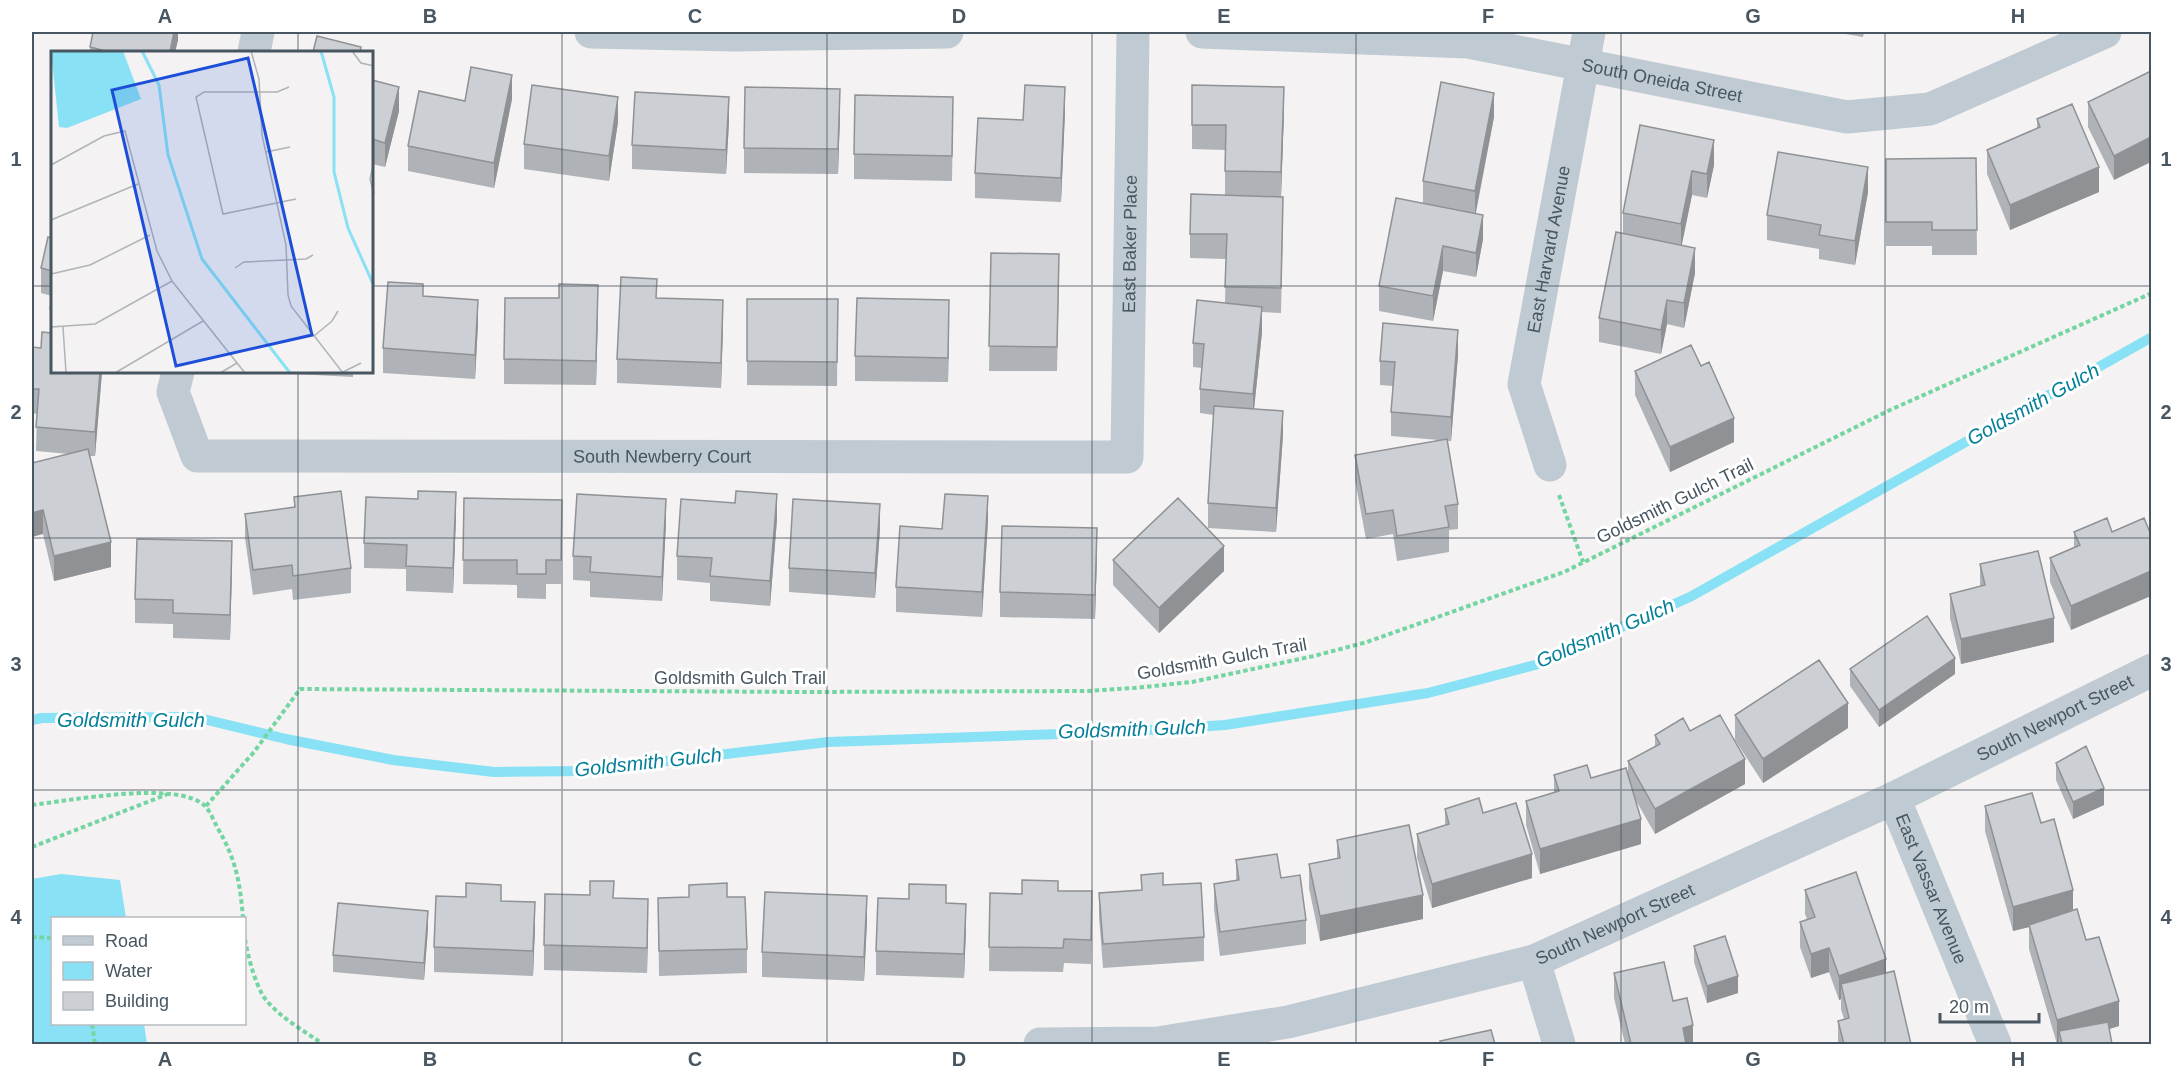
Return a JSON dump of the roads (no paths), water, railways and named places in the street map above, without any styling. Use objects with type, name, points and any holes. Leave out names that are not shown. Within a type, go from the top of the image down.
[{"type":"street","points":[[254,51],[258,32]]},
{"type":"street","points":[[591,32],[947,32]]},
{"type":"street","name":"East Baker Place","points":[[1127,457],[1133,32]]},
{"type":"street","name":"South Oneida Street","points":[[1202,32],[1468,42],[1847,117],[1930,109],[2105,32]]},
{"type":"street","name":"East Harvard Avenue","points":[[1550,465],[1524,384],[1589,32]]},
{"type":"street","name":"South Newberry Court","points":[[178,374],[173,392],[196,456],[1127,457]]},
{"type":"street","name":"South Newport Street","points":[[1040,1044],[1159,1044],[1288,1022],[1534,961],[1894,798],[2151,670]]},
{"type":"street","name":"East Vassar Avenue","points":[[1894,798],[1995,1044]]},
{"type":"street","points":[[1534,961],[1559,1044]]},
{"type":"water","points":[[61,874],[120,880],[126,917],[51,917],[51,1025],[144,1025],[147,1044],[32,1044],[32,879]]},
{"type":"waterway","name":"Goldsmith Gulch","points":[[32,720],[42,718],[195,717],[286,739],[393,760],[494,772],[582,771],[828,742],[1118,732],[1225,725],[1428,693],[1535,665],[1690,597],[2152,337]]}]
